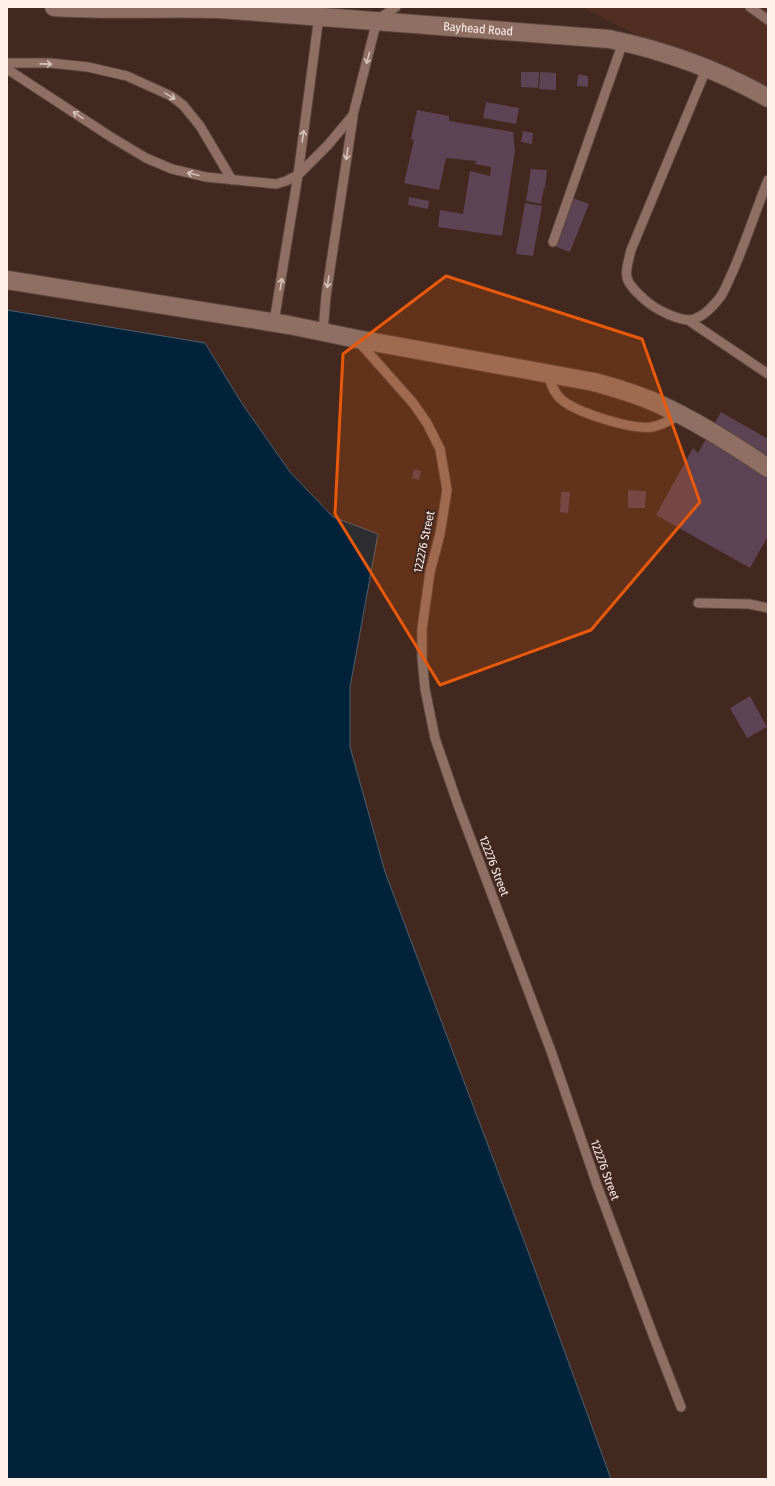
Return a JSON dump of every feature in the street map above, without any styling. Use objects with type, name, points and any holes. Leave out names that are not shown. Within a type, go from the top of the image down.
[{"type":"street","name":"Bayhead Road","points":[[54,7],[121,10],[176,7],[378,20],[609,39],[641,45],[707,67],[728,76],[768,98]]},
{"type":"street","points":[[7,280],[274,322],[356,339],[594,382],[659,404],[680,414],[768,468]]},
{"type":"lane","points":[[323,331],[326,296],[353,115],[378,20],[396,7]]},
{"type":"lane","points":[[750,7],[768,20]]},
{"type":"lane","points":[[274,322],[298,175],[319,16]]},
{"type":"lane","points":[[553,242],[622,42]]},
{"type":"lane","points":[[7,63],[50,63],[88,67],[127,76],[171,96],[183,105],[200,126],[232,180]]},
{"type":"lane","points":[[707,67],[631,250],[625,272],[628,282],[635,292],[649,304],[679,319],[696,319],[711,308],[722,295],[737,261],[768,180]]},
{"type":"lane","points":[[7,69],[146,158],[172,169],[206,177],[276,184],[286,181],[298,175],[328,145],[353,115]]},
{"type":"lane","points":[[688,320],[768,374]]},
{"type":"lane","name":"122276 Street","points":[[356,339],[413,403],[427,423],[440,449],[447,490],[440,534],[430,572],[422,629],[422,658],[425,689],[435,738],[458,805],[551,1051],[597,1185],[681,1407]]},
{"type":"lane","points":[[547,374],[555,392],[561,400],[593,415],[643,428],[654,427],[662,424],[680,414]]},
{"type":"lane","points":[[698,603],[749,604],[768,608]]},
{"type":"highlighted area","points":[[446,276],[642,339],[700,502],[591,630],[440,685],[335,514],[343,354]]},
{"type":"shaded area","points":[[581,7],[768,7],[768,101]]},
{"type":"water","points":[[7,310],[205,343],[241,402],[290,472],[333,517],[378,534],[350,687],[350,747],[385,872],[532,1262],[611,1479],[7,1479]]},
{"type":"building","points":[[521,72],[539,72],[538,88],[521,87]]},
{"type":"building","points":[[540,72],[556,73],[556,90],[539,89]]},
{"type":"building","points":[[578,74],[588,76],[588,87],[577,86]]},
{"type":"building","points":[[486,102],[519,108],[516,124],[483,118]]},
{"type":"building","points":[[417,110],[449,116],[449,121],[513,132],[515,151],[502,236],[438,227],[440,210],[463,214],[470,171],[490,176],[491,167],[475,164],[476,161],[446,158],[439,190],[404,183],[414,140],[411,139]]},
{"type":"building","points":[[523,131],[533,133],[532,144],[521,142]]},
{"type":"building","points":[[531,169],[547,170],[545,188],[539,187],[544,188],[541,204],[526,201]]},
{"type":"building","points":[[409,197],[429,201],[428,209],[408,205]]},
{"type":"building","points":[[573,198],[589,204],[570,252],[554,246]]},
{"type":"building","points":[[525,203],[542,206],[533,256],[516,254]]},
{"type":"building","points":[[721,412],[768,439],[768,536],[750,568],[656,515],[693,448],[698,453]]},
{"type":"building","points":[[414,469],[421,471],[419,480],[412,478]]},
{"type":"building","points":[[628,490],[646,491],[645,508],[628,508]]},
{"type":"building","points":[[561,492],[570,492],[568,513],[560,512]]},
{"type":"building","points":[[750,696],[767,727],[747,738],[730,708]]}]
